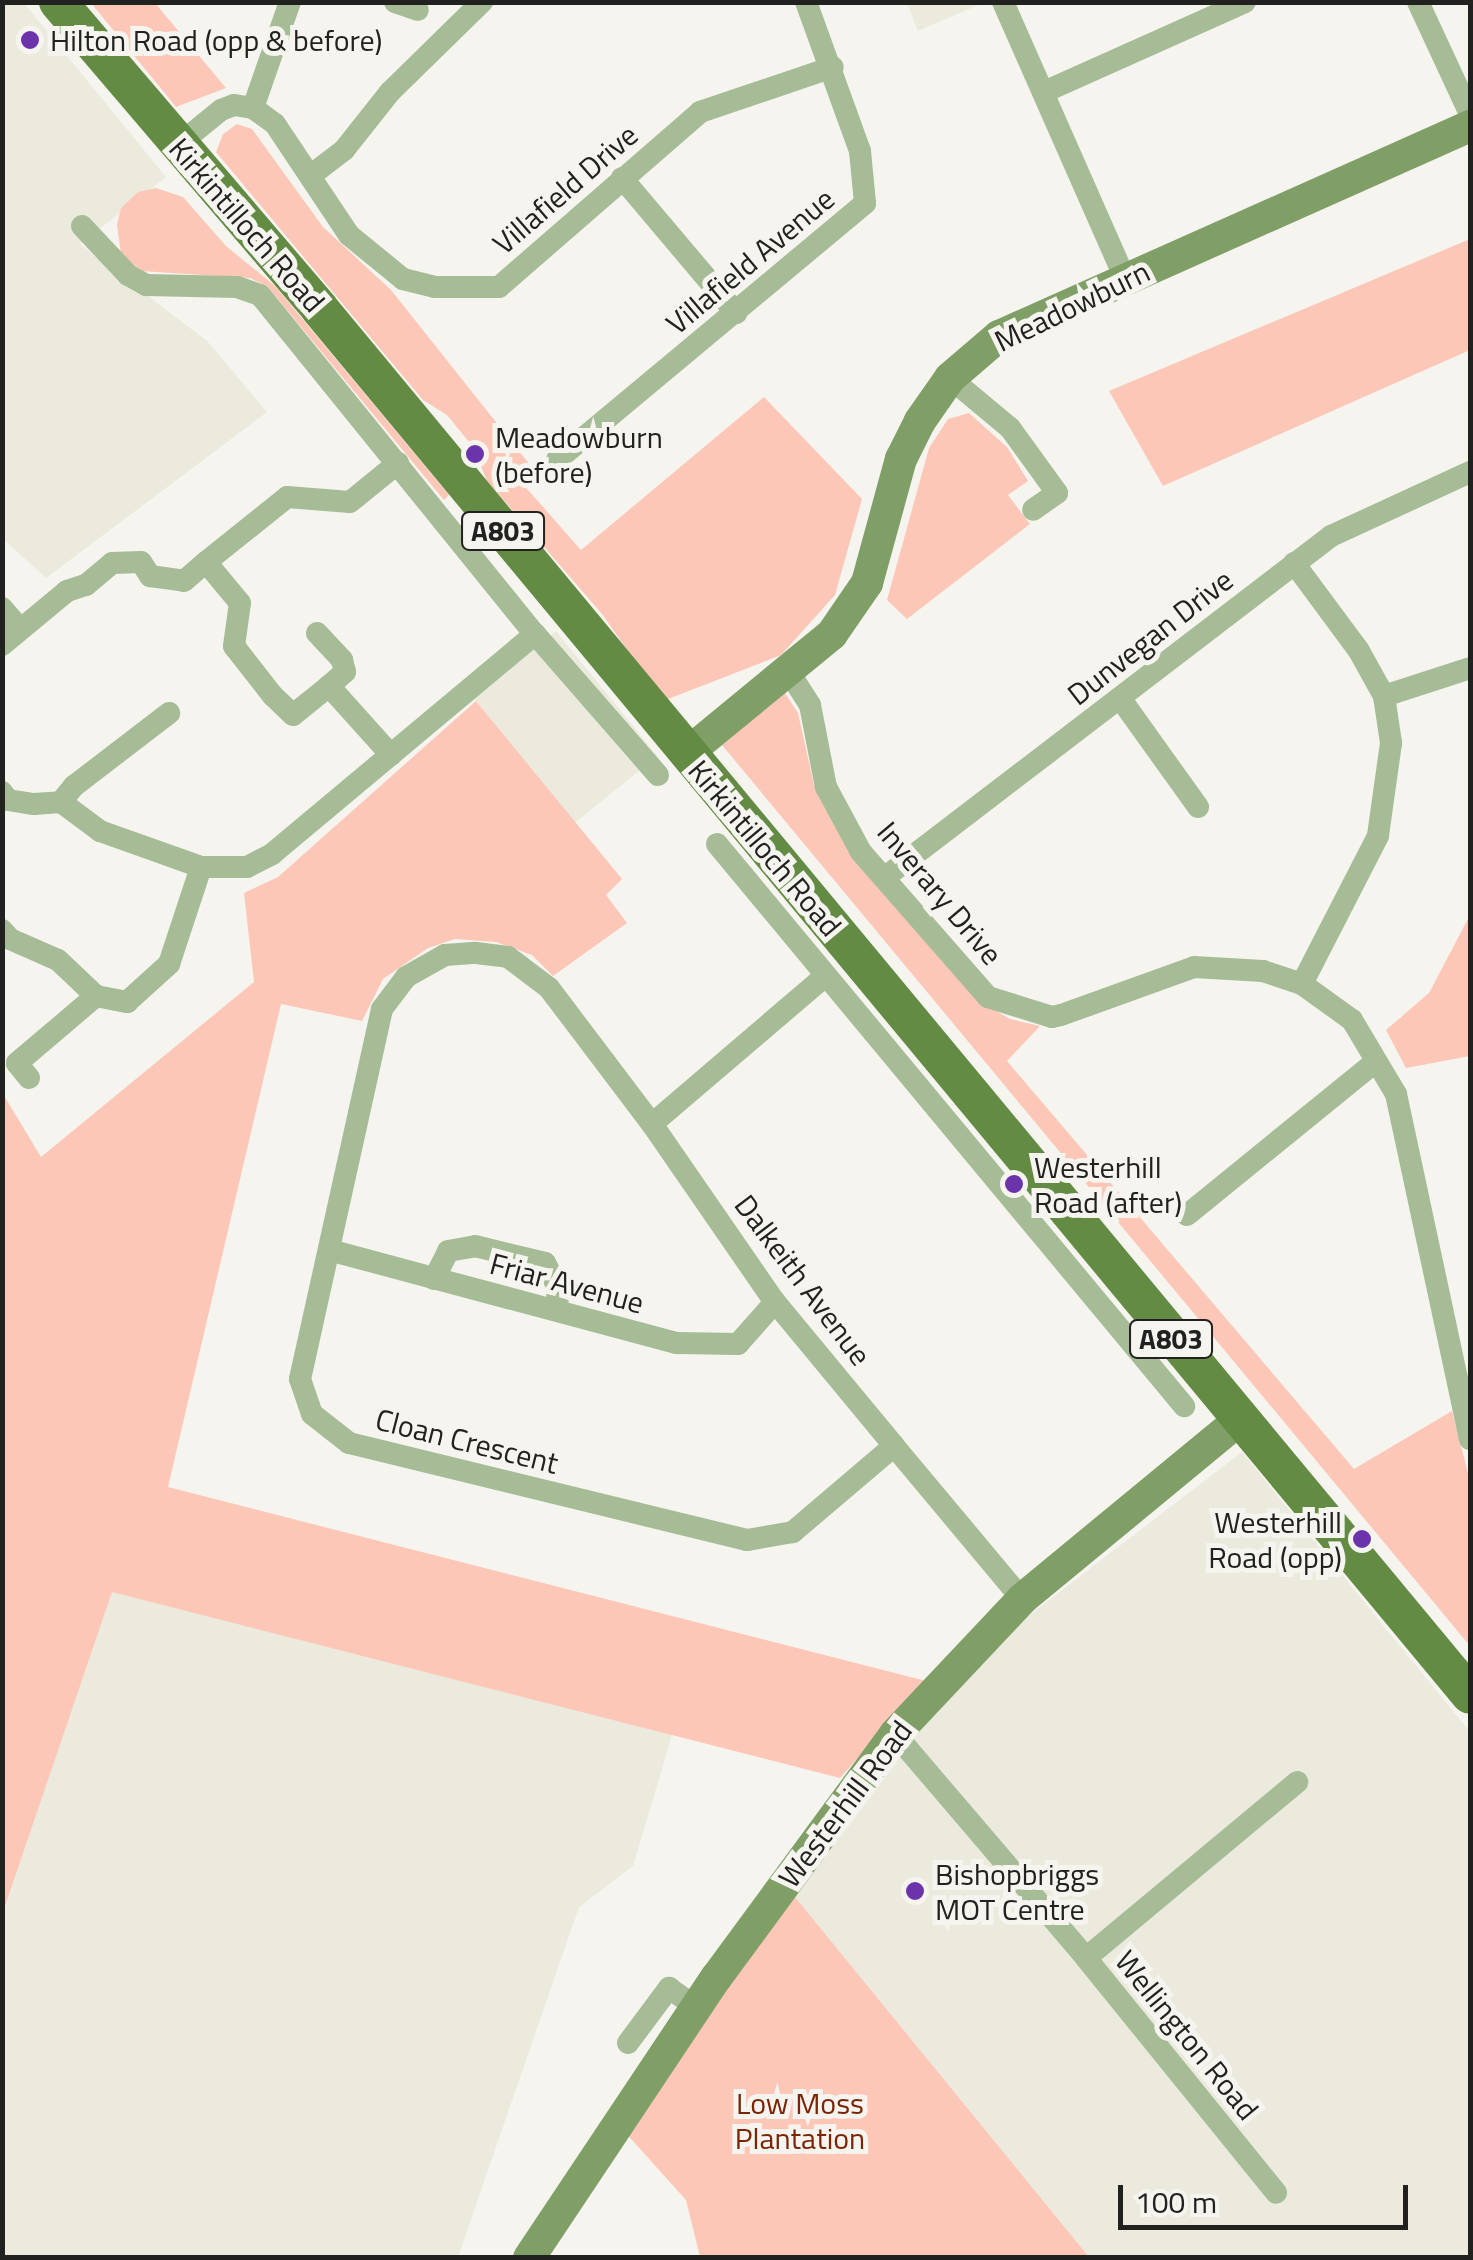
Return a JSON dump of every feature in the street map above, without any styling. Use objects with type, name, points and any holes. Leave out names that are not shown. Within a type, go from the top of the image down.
[{"type":"main road","name":"Kirkintilloch Road","points":[[58,2],[332,324],[672,764],[1240,1420],[1470,1695]]},
{"type":"street","points":[[178,145],[221,110],[234,104],[253,108],[290,2]]},
{"type":"street","points":[[395,2],[418,10]]},
{"type":"street","points":[[310,176],[344,150],[390,92],[482,2]]},
{"type":"street","name":"Villafield Avenue","points":[[557,460],[865,203],[860,151],[806,2]]},
{"type":"street","points":[[1004,2],[1125,278]]},
{"type":"street","points":[[1044,92],[1245,2]]},
{"type":"street","points":[[1418,2],[1470,114]]},
{"type":"street","name":"Villafield Drive","points":[[253,108],[270,118],[349,235],[403,279],[435,287],[499,287],[700,112],[833,68]]},
{"type":"street","name":"Meadowburn","points":[[672,764],[832,634],[867,583],[901,459],[920,421],[950,378],[999,336],[1470,126]]},
{"type":"street","points":[[622,178],[736,313]]},
{"type":"street","name":"Kirkintilloch Road","points":[[82,226],[128,276],[146,286],[237,287],[260,295],[535,634],[672,764]]},
{"type":"street","points":[[950,378],[1010,428],[1057,493],[1033,510]]},
{"type":"street","points":[[2,608],[11,637],[67,590],[86,585],[112,562],[141,562],[150,576],[184,582],[287,497],[350,502],[398,462]]},
{"type":"street","name":"Dunvegan Drive","points":[[884,878],[1331,536],[1470,472]]},
{"type":"street","points":[[206,562],[240,602],[234,646],[273,696],[294,715],[344,672],[342,660],[317,633]]},
{"type":"street","points":[[1294,564],[1358,651],[1384,696],[1391,743],[1378,836],[1302,984]]},
{"type":"street","points":[[2,792],[8,800],[60,802],[100,832],[201,867],[247,868],[272,854],[535,634]]},
{"type":"street","points":[[1384,696],[1470,668]]},
{"type":"street","name":"Inverary Drive","points":[[788,669],[810,706],[826,786],[861,852],[988,997],[1052,1017],[1194,966],[1263,972],[1302,984],[1352,1020],[1368,1042],[1374,1063],[1396,1094],[1464,1378],[1470,1438]]},
{"type":"street","points":[[329,686],[390,755]]},
{"type":"street","points":[[1120,698],[1198,807]]},
{"type":"street","points":[[60,802],[74,786],[169,714]]},
{"type":"street","points":[[717,844],[1184,1406]]},
{"type":"street","points":[[2,930],[10,939],[58,960],[96,996],[127,1002],[169,964],[201,867]]},
{"type":"street","name":"Cloan Crescent","points":[[549,988],[508,957],[445,955],[406,976],[382,1009],[300,1379],[312,1414],[349,1442],[747,1540],[793,1532],[894,1446]]},
{"type":"street","points":[[652,1124],[824,976]]},
{"type":"street","name":"Dalkeith Avenue","points":[[549,988],[652,1124],[774,1302],[1022,1599]]},
{"type":"street","points":[[29,1078],[17,1063],[96,996]]},
{"type":"street","points":[[1187,1215],[1374,1063]]},
{"type":"street","points":[[434,1279],[448,1251],[475,1246],[544,1263],[558,1286],[558,1310]]},
{"type":"street","name":"Friar Avenue","points":[[329,1250],[677,1343],[738,1344],[774,1302]]},
{"type":"street","name":"Westerhill Road","points":[[529,2258],[696,2008],[895,1734],[1022,1599],[1240,1420]]},
{"type":"street","name":"Wellington Road","points":[[895,1734],[1086,1958],[1276,2193]]},
{"type":"street","points":[[1086,1958],[1297,1782]]},
{"type":"street","points":[[628,2043],[668,1988],[696,2008]]},
{"type":"shaded area","points":[[23,2],[166,177],[80,244],[207,341],[267,412],[46,578],[3,539],[2,3]]},
{"type":"shaded area","points":[[907,2],[983,3],[918,31]]},
{"type":"shaded area","points":[[556,631],[657,756],[575,823],[474,698]]},
{"type":"shaded area","points":[[1242,1452],[1470,1732],[1470,2257],[1089,2257],[795,1897],[920,1730],[1023,1620]]},
{"type":"shaded area","points":[[111,1591],[145,1600],[200,1591],[672,1735],[633,1866],[579,1907],[458,2257],[3,2258],[3,1912]]},
{"type":"green space","points":[[91,3],[155,3],[226,88],[176,107]]},
{"type":"green space","points":[[237,124],[252,129],[323,227],[391,290],[534,470],[521,482],[581,550],[764,397],[862,499],[835,595],[781,655],[663,701],[602,614],[487,481],[473,447],[447,415],[423,400],[216,152],[223,134]]},
{"type":"green space","points":[[156,188],[183,197],[226,246],[275,286],[449,495],[444,500],[267,286],[250,278],[141,271],[121,254],[117,225],[121,208],[138,192]]},
{"type":"green space","points":[[1470,239],[1470,350],[1163,486],[1109,391]]},
{"type":"green space","points":[[969,413],[1007,447],[1028,481],[1008,495],[1030,524],[907,619],[887,600],[929,448],[948,419]]},
{"type":"green space","points":[[785,693],[798,713],[814,785],[976,999],[1010,1019],[1040,1026],[1007,1061],[1354,1469],[1452,1411],[1470,1481],[1470,1646],[722,745]]},
{"type":"green space","points":[[476,701],[622,879],[606,895],[627,923],[553,976],[532,955],[496,942],[455,939],[428,948],[383,979],[362,1021],[281,1004],[168,1487],[926,1681],[840,1778],[112,1592],[3,1912],[3,1094],[41,1157],[254,982],[244,893],[278,877]]},
{"type":"green space","points":[[1470,915],[1470,1056],[1406,1068],[1386,1030],[1429,993]]},
{"type":"green space","name":"Low Moss Plantation","points":[[795,1897],[1089,2257],[700,2257],[686,2200],[623,2130]]},
{"type":"place","name":"Hilton Road (opp & before)","points":[[30,40]]},
{"type":"place","name":"Meadowburn (before)","points":[[475,454]]},
{"type":"place","name":"Westerhill Road (after)","points":[[1014,1184]]},
{"type":"place","name":"Westerhill Road (opp)","points":[[1362,1539]]},
{"type":"place","name":"Bishopbriggs MOT Centre","points":[[915,1891]]}]
